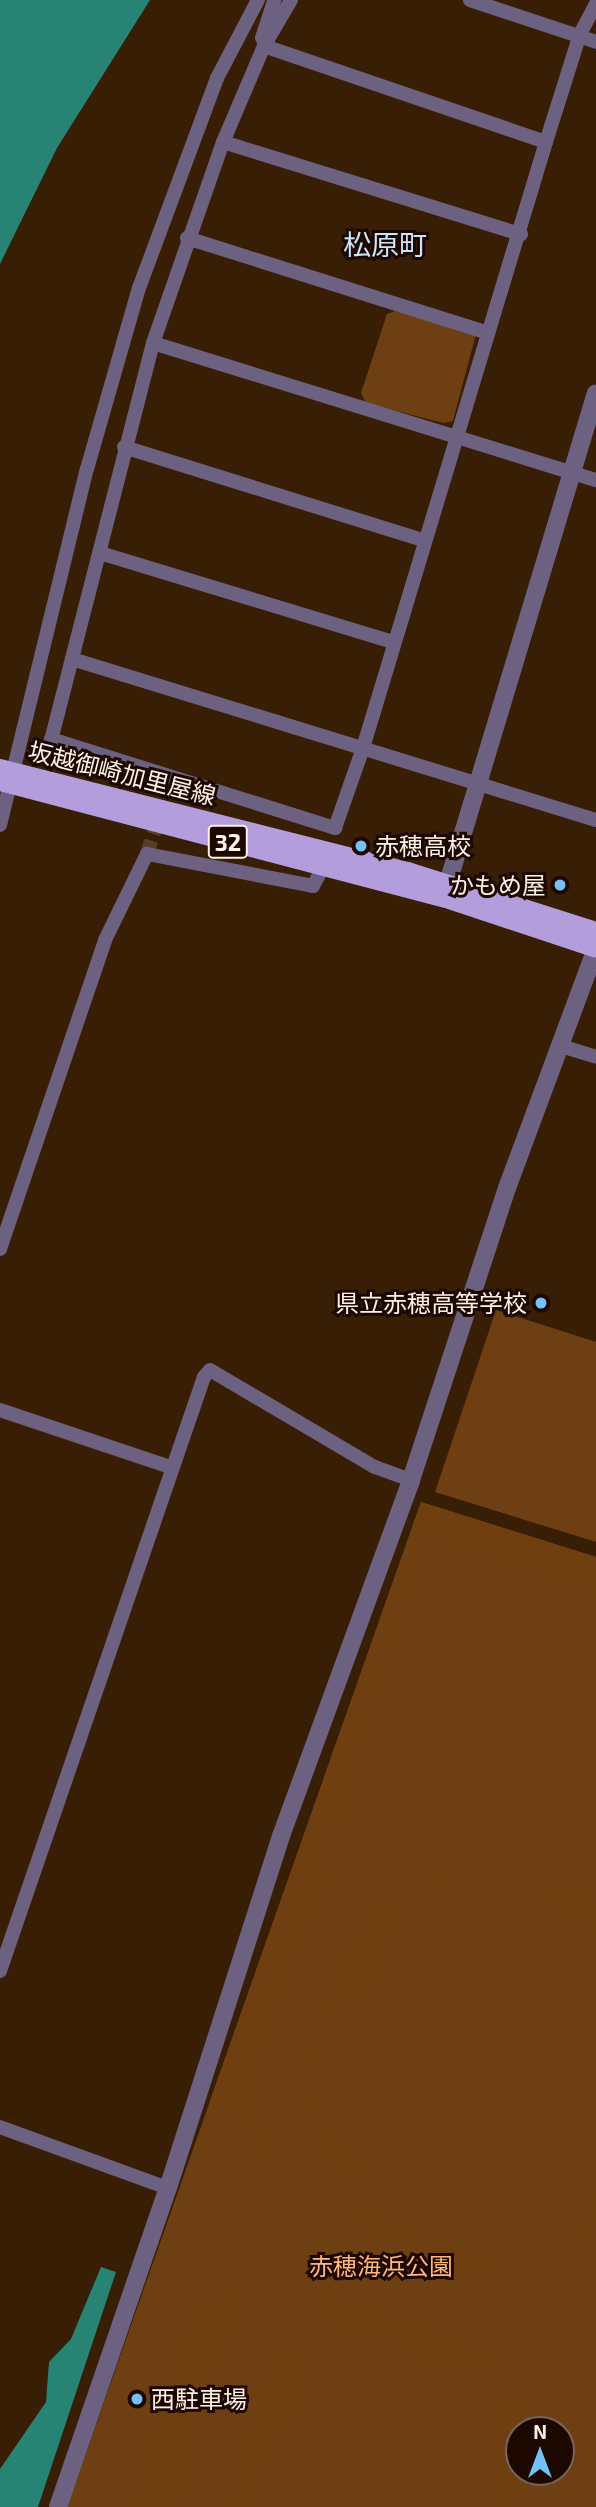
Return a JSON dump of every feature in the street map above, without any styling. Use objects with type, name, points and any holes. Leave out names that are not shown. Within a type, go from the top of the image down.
[{"type":"main road","name":"坂越御崎加里屋線","points":[[6,776],[595,928]]},
{"type":"main road","name":"坂越御崎加里屋線","points":[[445,890],[596,949]]},
{"type":"street","points":[[0,825],[6,776],[139,288],[216,78],[258,0]]},
{"type":"street","points":[[264,46],[262,37],[274,0]]},
{"type":"street","points":[[291,0],[264,46],[223,142],[153,343],[124,447],[100,553],[51,740],[169,783],[335,828]]},
{"type":"street","points":[[470,0],[580,34],[596,42]]},
{"type":"street","points":[[0,1249],[105,940],[147,855],[313,886],[363,748],[393,642],[580,34],[596,4]]},
{"type":"street","points":[[264,46],[546,142]]},
{"type":"street","points":[[223,142],[520,234]]},
{"type":"street","points":[[187,239],[488,332]]},
{"type":"street","points":[[153,343],[596,480]]},
{"type":"street","points":[[445,890],[596,393]]},
{"type":"street","points":[[124,447],[425,541]]},
{"type":"street","points":[[100,553],[393,642]]},
{"type":"street","points":[[72,659],[477,783],[595,815]]},
{"type":"street","points":[[58,2507],[168,2188],[281,1836],[411,1480],[507,1188],[596,949],[595,928]]},
{"type":"street","points":[[561,1046],[596,1057]]},
{"type":"street","points":[[0,1971],[170,1467],[210,1370],[374,1467],[411,1480]]},
{"type":"street","points":[[0,1410],[170,1467]]},
{"type":"street","points":[[0,2127],[168,2188]]},
{"type":"green space","points":[[395,311],[476,334],[453,421],[443,423],[366,403],[361,393],[387,314]]},
{"type":"green space","points":[[496,1310],[596,1342],[596,1542],[435,1492]]},
{"type":"green space","name":"赤穂海浜公園","points":[[421,1502],[596,1557],[596,2507],[67,2507]]},
{"type":"shaded area","points":[[421,1502],[596,1557],[596,1601],[431,1546],[354,1793],[358,1833],[335,1835],[327,1848],[327,1861],[351,1880],[325,1909],[308,1939],[270,2057],[269,2111],[286,2176],[241,2164],[242,2132],[210,2101]]},
{"type":"shaded area","points":[[463,1861],[596,1889],[596,1942],[557,1919],[526,1892],[493,1880],[455,1883],[420,1908],[400,1879]]},
{"type":"shaded area","points":[[391,1886],[408,1913],[402,1936],[384,1984],[323,2037],[316,2091],[342,2127],[373,2152],[389,2179],[382,2188],[359,2181],[325,2183],[296,2092],[302,2052],[338,1946],[370,1900]]},
{"type":"shaded area","points":[[596,2157],[596,2233],[581,2252],[557,2264],[554,2251],[573,2230],[592,2187]]},
{"type":"shaded area","points":[[355,2194],[404,2212],[463,2251],[527,2261],[534,2271],[530,2278],[484,2277],[335,2228],[339,2205]]},
{"type":"shaded area","points":[[220,2281],[251,2290],[243,2313],[249,2321],[210,2390],[190,2507],[120,2507],[190,2291],[197,2284],[213,2289]]},
{"type":"shaded area","points":[[319,2283],[464,2328],[495,2349],[508,2369],[489,2379],[453,2380],[424,2373],[376,2345],[331,2343],[299,2313]]},
{"type":"shaded area","points":[[284,2320],[320,2356],[306,2383],[305,2412],[269,2476],[268,2507],[220,2507],[249,2393]]},
{"type":"shaded area","points":[[512,2377],[528,2396],[533,2416],[505,2416],[505,2486],[527,2486],[521,2507],[490,2507],[488,2428],[496,2388]]},
{"type":"water","points":[[0,0],[150,0],[57,148],[0,264]]},
{"type":"water","points":[[101,2267],[116,2272],[38,2507],[0,2507],[0,2469],[46,2402],[49,2362],[71,2339]]},
{"type":"tunnel","points":[[147,854],[168,788]]},
{"type":"place","name":"赤穂高校","points":[[361,846]]},
{"type":"place","name":"かもめ屋","points":[[560,885]]},
{"type":"place","name":"県立赤穂高等学校","points":[[541,1303]]},
{"type":"place","name":"西駐車場","points":[[137,2399]]},
{"type":"district","name":"松原町","points":[[385,244]]}]
